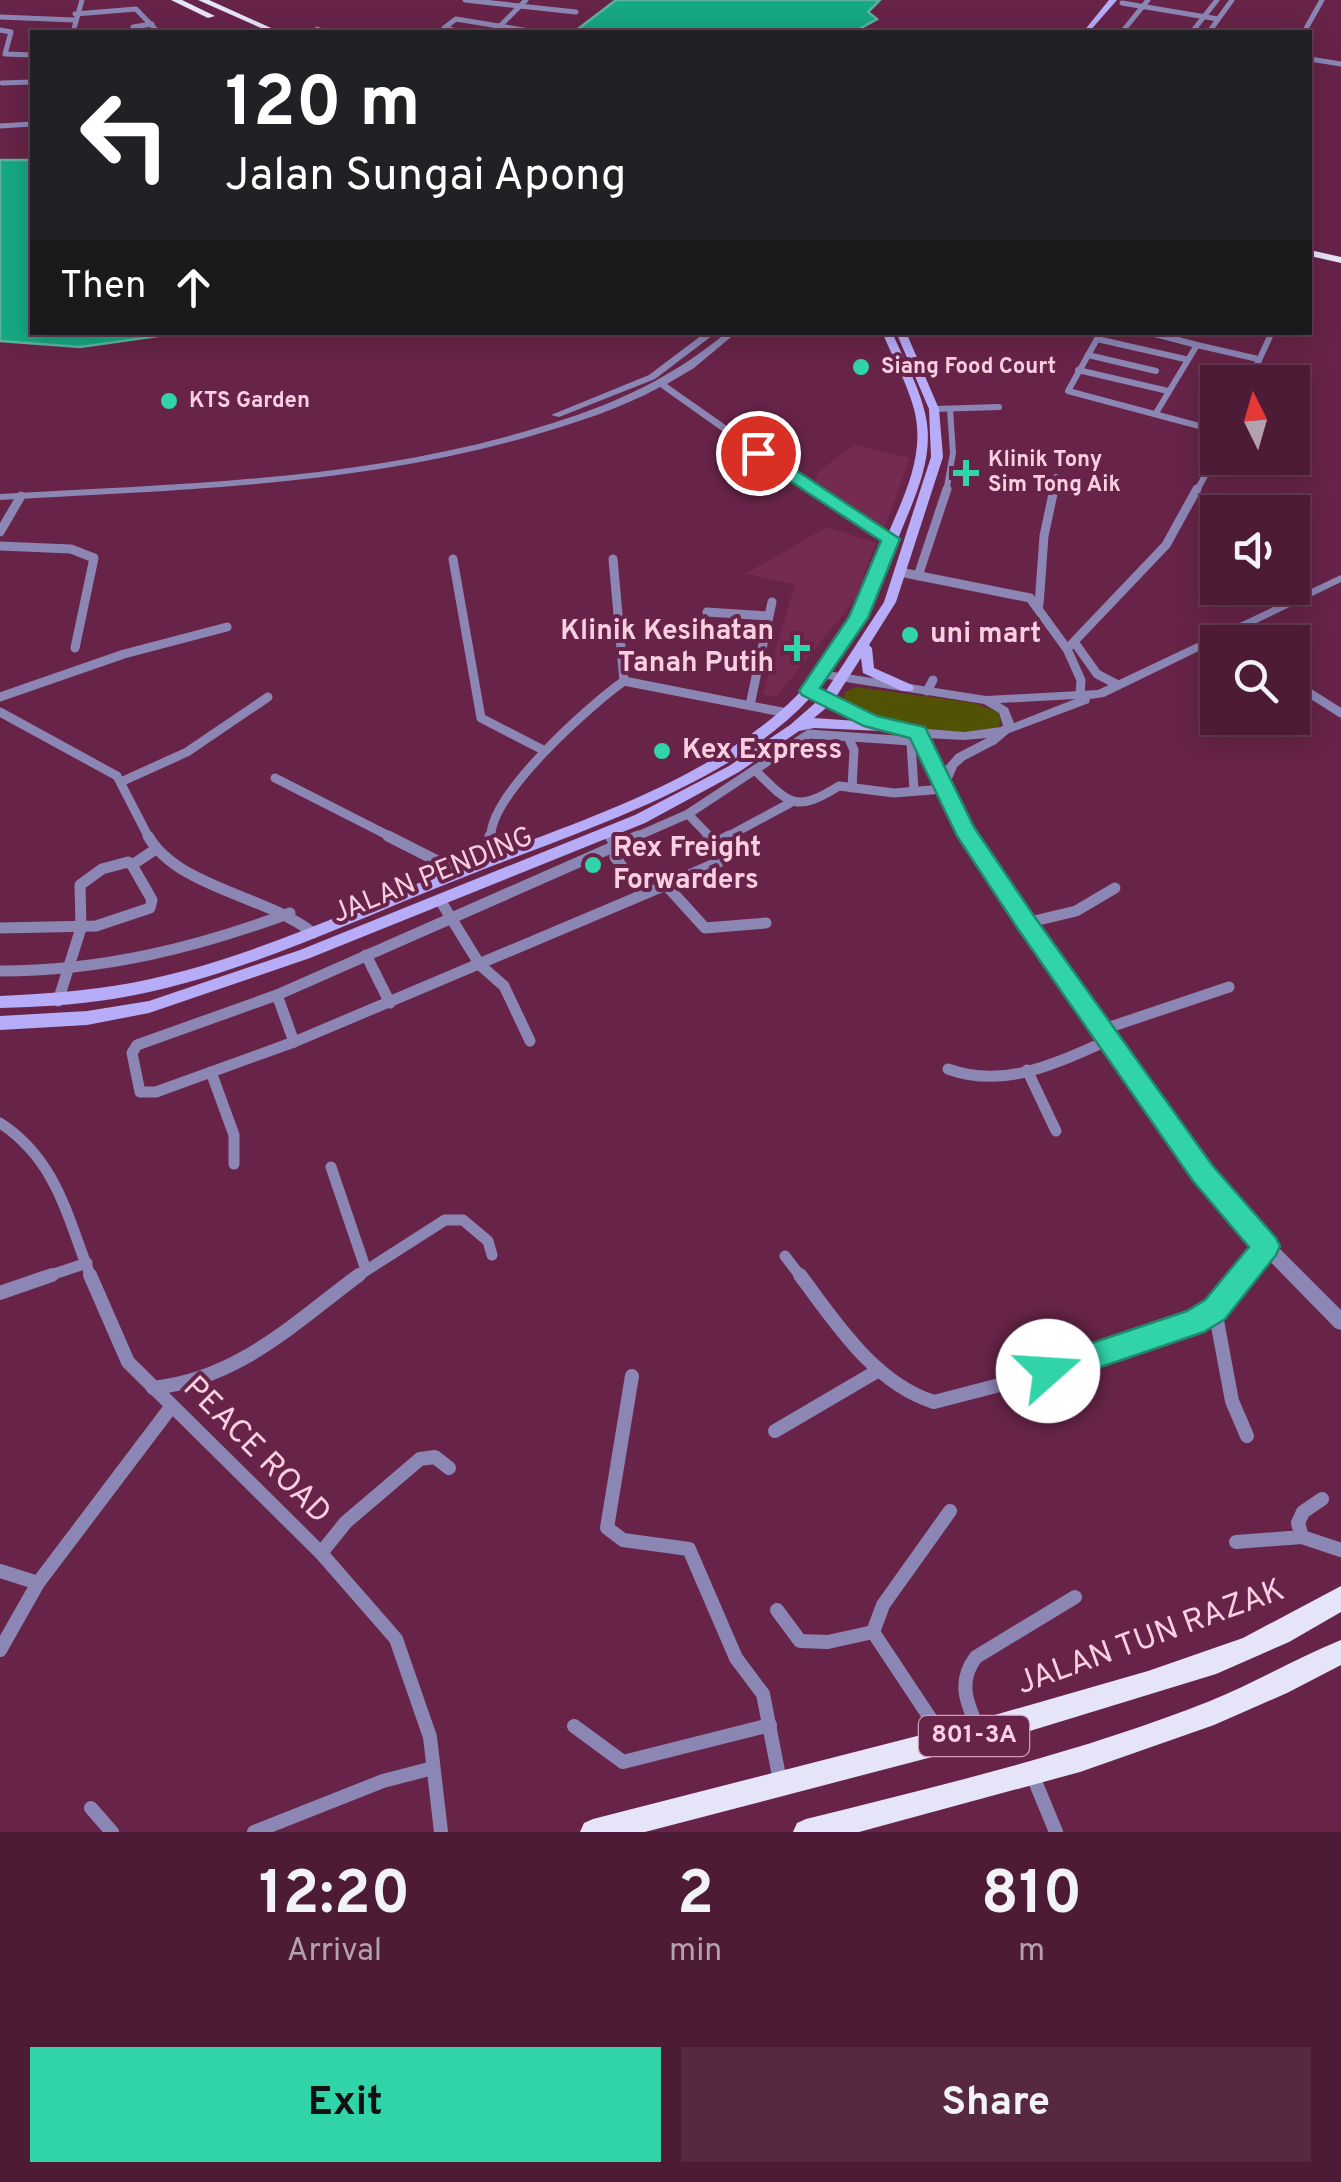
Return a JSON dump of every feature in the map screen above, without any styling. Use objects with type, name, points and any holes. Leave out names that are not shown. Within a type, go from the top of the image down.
[{"type":"highway","points":[[175,0],[243,30]]},
{"type":"highway","points":[[202,0],[271,30]]},
{"type":"highway","points":[[1312,253],[1341,260]]},
{"type":"highway","points":[[1312,264],[1341,270]]},
{"type":"highway","name":"JALAN TUN RAZAK","points":[[593,1832],[980,1734],[1235,1653],[1308,1621],[1341,1598]]},
{"type":"highway","points":[[806,1832],[1032,1772],[1236,1704],[1341,1652]]},
{"type":"main road","points":[[1088,30],[1119,1]]},
{"type":"main road","points":[[1100,30],[1119,1]]},
{"type":"main road","name":"JALAN PENDING","points":[[0,1002],[58,1000],[197,974],[313,933],[652,794],[716,761],[787,712],[808,691],[858,618],[921,455],[923,430],[888,335]]},
{"type":"main road","points":[[902,335],[934,409]]},
{"type":"main road","name":"JALAN PENDING","points":[[0,1022],[87,1018],[149,1007],[269,967],[440,900],[612,840],[690,807],[758,766],[827,700],[867,644],[900,572],[937,458],[934,409]]},
{"type":"main road","points":[[867,644],[868,670],[906,688]]},
{"type":"main road","points":[[796,728],[814,723],[900,728]]},
{"type":"street","points":[[73,30],[82,0]]},
{"type":"street","points":[[465,0],[576,12]]},
{"type":"street","points":[[1124,30],[1148,0]]},
{"type":"street","points":[[1194,30],[1217,0]]},
{"type":"street","points":[[1210,30],[1232,0]]},
{"type":"street","points":[[1305,30],[1322,0]]},
{"type":"street","points":[[1119,1],[1218,19]]},
{"type":"street","points":[[497,30],[524,4]]},
{"type":"street","points":[[0,17],[74,17],[136,9],[156,30]]},
{"type":"street","points":[[452,30],[444,28],[456,19],[524,30]]},
{"type":"street","points":[[135,30],[134,27],[152,24]]},
{"type":"street","points":[[0,30],[11,32],[5,54],[30,55]]},
{"type":"street","points":[[1312,58],[1341,64]]},
{"type":"street","points":[[2,83],[30,82]]},
{"type":"street","points":[[0,126],[30,124]]},
{"type":"street","points":[[0,497],[237,487],[344,476],[447,457],[636,391],[709,335]]},
{"type":"street","points":[[0,489],[216,480],[344,468],[499,434],[665,385],[729,335]]},
{"type":"street","points":[[1158,335],[1258,360]]},
{"type":"street","points":[[1256,365],[1270,335]]},
{"type":"street","points":[[1185,360],[1099,336],[1068,392],[1200,426]]},
{"type":"street","points":[[1156,413],[1197,345]]},
{"type":"street","points":[[1088,354],[1156,371]]},
{"type":"street","points":[[1078,370],[1168,392]]},
{"type":"street","points":[[684,404],[679,384],[687,371]]},
{"type":"street","points":[[665,385],[684,404],[843,512],[891,539]]},
{"type":"street","points":[[636,391],[659,394],[684,404]]},
{"type":"street","points":[[934,409],[999,407]]},
{"type":"street","points":[[918,576],[954,470],[957,443],[950,409]]},
{"type":"street","points":[[1071,646],[1166,545],[1205,475]]},
{"type":"street","points":[[1039,605],[1038,588],[1056,477]]},
{"type":"street","points":[[0,532],[21,496]]},
{"type":"street","points":[[0,546],[71,549],[94,558],[76,648]]},
{"type":"street","points":[[453,559],[480,718],[545,751]]},
{"type":"street","points":[[613,559],[624,681]]},
{"type":"street","points":[[900,572],[1012,592],[1039,605],[1097,674],[1118,686]]},
{"type":"street","points":[[1245,625],[1341,578]]},
{"type":"street","points":[[1012,592],[1038,588]]},
{"type":"street","points":[[750,704],[772,602]]},
{"type":"street","points":[[708,612],[768,616]]},
{"type":"street","points":[[0,698],[124,654],[227,627]]},
{"type":"street","points":[[1071,646],[1081,680],[1080,696]]},
{"type":"street","points":[[943,788],[944,772],[952,760],[1200,647]]},
{"type":"street","points":[[820,674],[906,688],[930,686],[986,700],[1100,694]]},
{"type":"street","points":[[499,857],[489,834],[528,769],[602,696],[624,681],[787,712]]},
{"type":"street","points":[[808,691],[871,722],[900,728],[918,739],[964,830],[1202,1173],[1341,1322]]},
{"type":"street","points":[[1310,693],[1341,712]]},
{"type":"street","points":[[123,781],[186,752],[268,697]]},
{"type":"street","points":[[986,700],[1009,718],[1003,734]]},
{"type":"street","points":[[0,712],[123,781],[156,849],[192,873],[291,912],[313,933]]},
{"type":"street","points":[[943,788],[840,786],[823,800],[800,806],[790,803],[758,766],[815,732],[848,738],[918,739],[1003,734]]},
{"type":"street","points":[[848,738],[854,750],[852,788]]},
{"type":"street","points":[[914,790],[918,739]]},
{"type":"street","points":[[276,778],[459,872]]},
{"type":"street","points":[[716,843],[790,803]]},
{"type":"street","points":[[642,894],[614,857],[612,840],[277,995],[144,1041],[132,1053],[140,1092],[147,1094],[294,1042],[719,862],[724,854],[690,807]]},
{"type":"street","points":[[58,1000],[81,927],[86,898],[80,885],[84,879],[116,864],[132,865],[156,849]]},
{"type":"street","points":[[0,928],[81,927],[131,918],[150,908],[152,900],[132,865]]},
{"type":"street","points":[[666,885],[691,924],[702,930],[766,923]]},
{"type":"street","points":[[1026,922],[1076,910],[1114,888]]},
{"type":"street","points":[[440,900],[480,965],[504,986],[530,1040]]},
{"type":"street","points":[[0,971],[67,970],[163,956],[291,912]]},
{"type":"street","points":[[366,956],[390,1003]]},
{"type":"street","points":[[948,1069],[969,1080],[996,1081],[1229,987]]},
{"type":"street","points":[[277,995],[294,1042]]},
{"type":"street","points":[[1028,1070],[1056,1131]]},
{"type":"street","points":[[211,1072],[234,1136],[234,1164]]},
{"type":"street","name":"PEACE ROAD","points":[[0,1124],[28,1142],[47,1165],[104,1312],[128,1362],[321,1553],[396,1639],[419,1700],[441,1832]]},
{"type":"street","points":[[331,1167],[366,1270]]},
{"type":"street","points":[[153,1388],[192,1384],[236,1366],[366,1270],[445,1220],[463,1220],[488,1240],[492,1255]]},
{"type":"street","points":[[786,1256],[879,1370],[918,1400],[934,1402],[1073,1366],[1142,1337],[1194,1322],[1215,1310],[1266,1246]]},
{"type":"street","points":[[0,1293],[88,1263]]},
{"type":"street","points":[[1215,1310],[1232,1401],[1248,1436]]},
{"type":"street","points":[[775,1431],[879,1370]]},
{"type":"street","points":[[632,1376],[606,1512],[607,1528],[623,1540],[689,1549],[736,1658],[763,1694],[780,1782]]},
{"type":"street","points":[[0,1650],[38,1583],[171,1407]]},
{"type":"street","points":[[321,1553],[346,1522],[420,1459],[435,1457],[449,1468]]},
{"type":"street","points":[[1302,1537],[1298,1523],[1303,1512],[1322,1500]]},
{"type":"street","points":[[873,1632],[892,1590],[950,1511]]},
{"type":"street","points":[[1236,1542],[1302,1537],[1341,1550]]},
{"type":"street","points":[[0,1571],[38,1583]]},
{"type":"street","name":"JALAN TUN RAZAK","points":[[980,1734],[962,1691],[964,1669],[976,1657],[1076,1598]]},
{"type":"street","points":[[777,1610],[800,1641],[830,1646],[854,1634],[873,1632]]},
{"type":"street","points":[[873,1632],[946,1742]]},
{"type":"street","points":[[574,1726],[622,1762],[770,1725]]},
{"type":"street","points":[[254,1832],[383,1781],[433,1768]]},
{"type":"street","points":[[1032,1772],[1056,1832]]},
{"type":"street","points":[[90,1808],[112,1832]]},
{"type":"shaded area","points":[[616,0],[880,0],[868,12],[877,19],[858,30],[577,30]]},
{"type":"shaded area","points":[[0,160],[30,160],[30,335],[165,335],[80,347],[0,341]]},
{"type":"shaded area","points":[[854,445],[910,458],[884,529],[855,519],[814,486],[819,471]]},
{"type":"shaded area","name":"Klinik Kesihatan Tanah Putih","points":[[827,527],[876,543],[854,601],[776,697],[763,694],[795,584],[745,574]]},
{"type":"shaded area","points":[[856,687],[974,703],[998,712],[1001,720],[999,727],[962,733],[899,725],[843,704],[845,692]]},
{"type":"place","name":"Siang Food Court","points":[[861,367]]},
{"type":"place","name":"KTS Garden","points":[[169,401]]},
{"type":"place","name":"Klinik Tony Sim Tong Aik","points":[[966,473]]},
{"type":"place","name":"uni mart","points":[[910,635]]},
{"type":"place","name":"Klinik Kesihatan Tanah Putih","points":[[797,648]]},
{"type":"place","name":"Kex Express","points":[[662,751]]},
{"type":"place","name":"Rex Freight Forwarders","points":[[593,865]]},
{"type":"route","points":[[758,453],[843,512],[891,539],[858,618],[808,691],[871,722],[918,732],[928,746],[934,769],[964,830],[1026,922],[1202,1173],[1266,1246],[1215,1310],[1194,1322],[1142,1337],[1073,1366],[1048,1371]]}]
